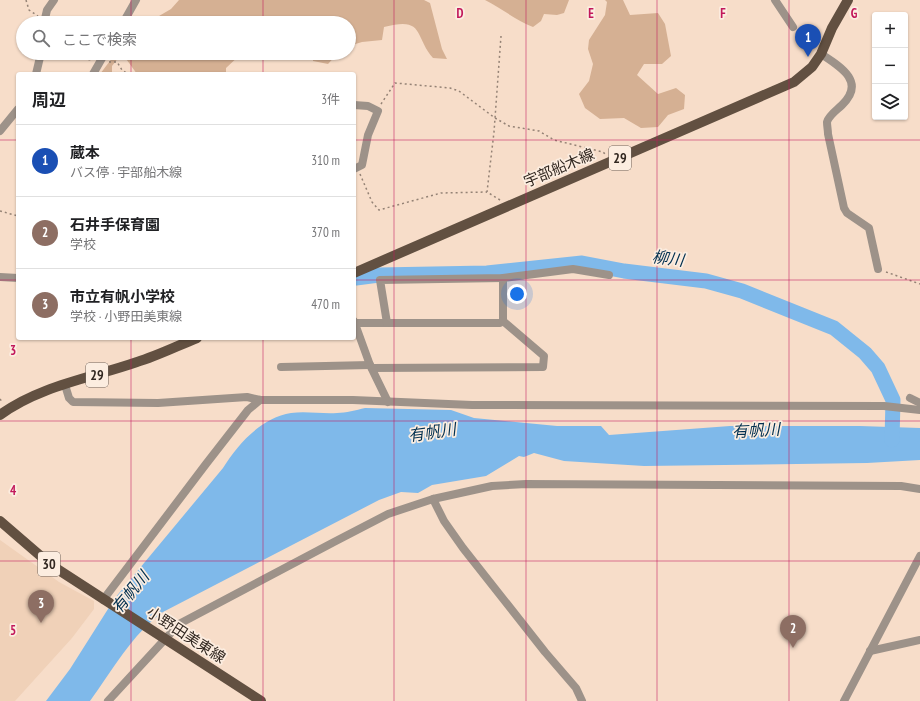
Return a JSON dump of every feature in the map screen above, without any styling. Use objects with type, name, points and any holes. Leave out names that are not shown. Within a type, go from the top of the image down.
[{"type":"main road","name":"宇部船木線","points":[[356,272],[781,89],[803,75],[812,66],[820,54],[845,1]]},
{"type":"main road","name":"29","points":[[0,415],[22,400],[139,362],[192,340]]},
{"type":"main road","name":"小野田美東線","points":[[0,522],[51,565],[261,701]]},
{"type":"street","points":[[46,16],[47,10],[54,0]]},
{"type":"street","points":[[126,16],[136,0]]},
{"type":"street","points":[[775,0],[793,28]]},
{"type":"street","points":[[820,54],[844,72],[853,88],[851,94],[829,118],[827,123],[828,134],[844,208],[847,213],[869,228],[878,269]]},
{"type":"street","points":[[36,72],[39,60]]},
{"type":"street","points":[[94,72],[101,60]]},
{"type":"street","points":[[356,106],[368,106],[378,110],[368,135],[362,165],[356,169]]},
{"type":"street","points":[[0,131],[16,111]]},
{"type":"street","points":[[387,323],[380,280],[503,278],[573,269],[609,275]]},
{"type":"street","points":[[0,277],[16,278]]},
{"type":"street","points":[[281,367],[543,367],[544,356],[503,321],[503,278]]},
{"type":"street","points":[[356,322],[500,323],[503,321]]},
{"type":"street","points":[[356,327],[371,366],[388,402]]},
{"type":"street","points":[[65,385],[69,398],[74,402],[158,402],[247,398],[260,400],[472,405],[884,406],[920,410]]},
{"type":"street","points":[[920,398],[910,398],[920,402]]},
{"type":"street","points":[[103,600],[248,410],[260,400]]},
{"type":"street","points":[[108,701],[138,666],[151,655],[162,637],[179,624],[388,514],[433,499],[492,486],[526,484],[902,486],[920,489]]},
{"type":"street","points":[[433,499],[444,521],[463,548],[545,652],[576,688],[582,701]]},
{"type":"street","points":[[844,701],[920,556]]},
{"type":"street","points":[[870,651],[920,640]]},
{"type":"path","points":[[26,0],[29,10],[36,16]]},
{"type":"path","points":[[487,192],[495,118],[501,36]]},
{"type":"path","points":[[378,110],[395,83],[425,84],[450,88],[459,91],[495,118],[510,126],[539,131],[554,140],[603,152],[610,163]]},
{"type":"path","points":[[356,169],[372,202],[379,210],[441,193],[487,192],[510,205]]},
{"type":"path","points":[[0,211],[16,215]]},
{"type":"path","points":[[878,269],[920,284]]},
{"type":"path","points":[[0,399],[3,403]]},
{"type":"shaded area","points":[[179,0],[424,0],[430,3],[442,49],[447,59],[433,58],[427,50],[417,30],[413,26],[406,24],[397,24],[384,27],[382,40],[356,44],[356,16],[159,16],[171,9]]},
{"type":"shaded area","points":[[485,0],[569,0],[564,13],[557,15],[544,14],[541,21],[533,27]]},
{"type":"shaded area","points":[[605,0],[623,0],[630,15],[658,13],[665,24],[671,56],[662,64],[644,64],[637,75],[658,94],[676,88],[685,95],[684,109],[668,115],[658,127],[641,128],[624,118],[600,119],[585,108],[579,94],[589,81],[593,64],[588,49],[589,40],[605,15],[607,2]]},
{"type":"shaded area","points":[[111,60],[117,60],[112,66],[112,72],[102,72]]},
{"type":"shaded area","points":[[127,60],[235,60],[226,68],[226,72],[136,72]]},
{"type":"shaded area","points":[[313,60],[332,60],[328,64]]},
{"type":"shaded area","points":[[0,540],[59,582],[94,601],[94,609],[72,638],[15,701],[0,701]]},
{"type":"water","name":"有帆川","points":[[365,408],[451,410],[474,418],[557,426],[601,426],[609,435],[730,426],[860,426],[920,428],[920,460],[867,463],[644,466],[564,461],[534,453],[524,457],[519,456],[486,476],[432,485],[418,493],[401,492],[379,500],[163,612],[132,642],[90,701],[46,701],[70,669],[115,598],[251,433],[270,420],[291,413],[340,413]]},
{"type":"waterway","name":"柳川","points":[[356,278],[379,275],[487,273],[582,263],[624,271],[706,281],[742,291],[834,328],[865,353],[878,368],[893,400],[892,440]]},
{"type":"place","name":"蔵本","points":[[808,57]]},
{"type":"place","name":"市立有帆小学校","points":[[41,623]]},
{"type":"place","name":"石井手保育園","points":[[793,648]]}]
